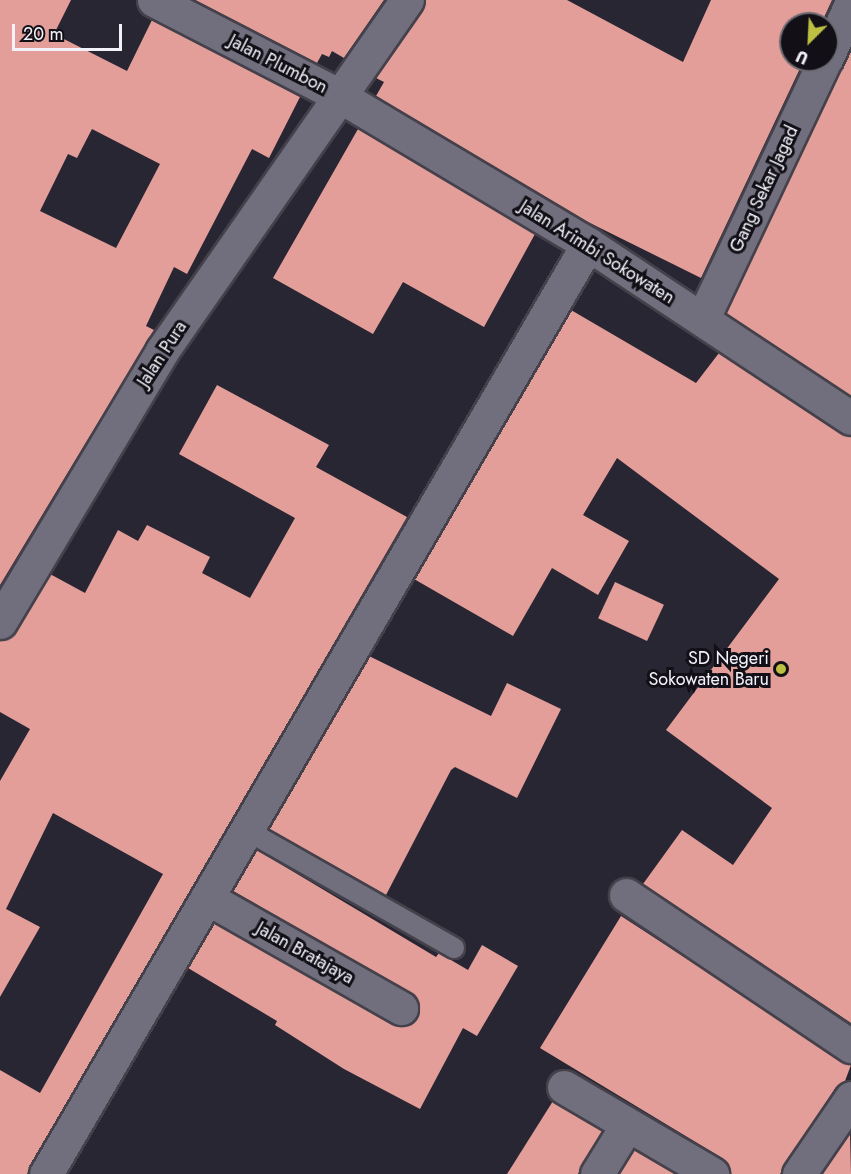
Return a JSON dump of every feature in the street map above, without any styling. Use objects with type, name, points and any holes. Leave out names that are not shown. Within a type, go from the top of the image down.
[{"type":"street","name":"Jalan Plumbon","points":[[154,0],[338,95]]},
{"type":"street","name":"Jalan Pura","points":[[0,622],[162,351],[338,95],[407,0]]},
{"type":"street","name":"Gang Sekar Jagad","points":[[703,318],[822,72]]},
{"type":"street","name":"Jalan Arimbi Sokowaten","points":[[338,95],[588,244],[851,418]]},
{"type":"street","points":[[46,1174],[209,899],[588,244]]},
{"type":"street","points":[[626,895],[851,1046]]},
{"type":"street","name":"Jalan Bratajaya","points":[[209,899],[401,1008]]},
{"type":"street","points":[[564,1087],[626,1127],[712,1174]]},
{"type":"street","points":[[799,1174],[851,1098]]},
{"type":"street","points":[[597,1174],[626,1127]]},
{"type":"lane","points":[[248,831],[454,948]]},
{"type":"building","points":[[0,0],[71,0],[54,34],[127,71],[152,20],[300,97],[269,158],[252,149],[187,274],[174,267],[146,326],[154,330],[0,585]],"holes":[[[92,129],[160,164],[116,248],[40,211],[68,154],[77,158]]]},
{"type":"building","points":[[195,0],[384,0],[344,58],[332,51],[329,57],[322,54],[317,63]]},
{"type":"building","points":[[425,0],[567,0],[683,62],[711,0],[832,0],[826,12],[779,12],[779,72],[798,72],[701,278],[588,222],[376,96],[384,82],[376,78]]},
{"type":"building","points":[[851,49],[851,396],[726,313]]},
{"type":"building","points":[[358,129],[535,234],[484,327],[403,282],[373,334],[273,278]]},
{"type":"building","points":[[571,310],[696,383],[719,353],[851,437],[851,1023],[643,884],[682,830],[733,865],[772,808],[666,730],[779,579],[617,458],[583,515],[629,541],[598,595],[552,568],[513,636],[414,579]]},
{"type":"building","points":[[217,385],[329,445],[316,467],[407,517],[27,1174],[0,1174],[0,1070],[40,1093],[163,874],[53,813],[6,909],[40,927],[0,997],[0,781],[30,729],[0,712],[0,641],[16,632],[50,574],[85,593],[118,530],[138,541],[147,525],[210,557],[202,573],[250,598],[295,518],[179,454]]},
{"type":"building","points":[[615,582],[664,605],[647,641],[598,618]]},
{"type":"building","points":[[369,656],[491,716],[507,683],[561,709],[517,798],[455,767],[451,770],[386,895],[269,829]]},
{"type":"building","points":[[257,850],[436,957],[439,953],[468,970],[482,945],[518,966],[477,1036],[463,1028],[420,1109],[344,1069],[275,1025],[277,1021],[188,968],[214,923],[392,1024],[402,1027],[417,1018],[420,1007],[410,992],[233,891]]},
{"type":"building","points":[[621,916],[851,1065],[845,1081],[836,1087],[780,1174],[731,1174],[722,1158],[540,1048]]},
{"type":"building","points":[[553,1101],[602,1131],[578,1174],[507,1174]]},
{"type":"building","points":[[850,1133],[851,1174],[822,1174]]},
{"type":"building","points":[[634,1150],[675,1174],[619,1174]]},
{"type":"place","name":"SD Negeri Sokowaten Baru","points":[[781,669]]}]
